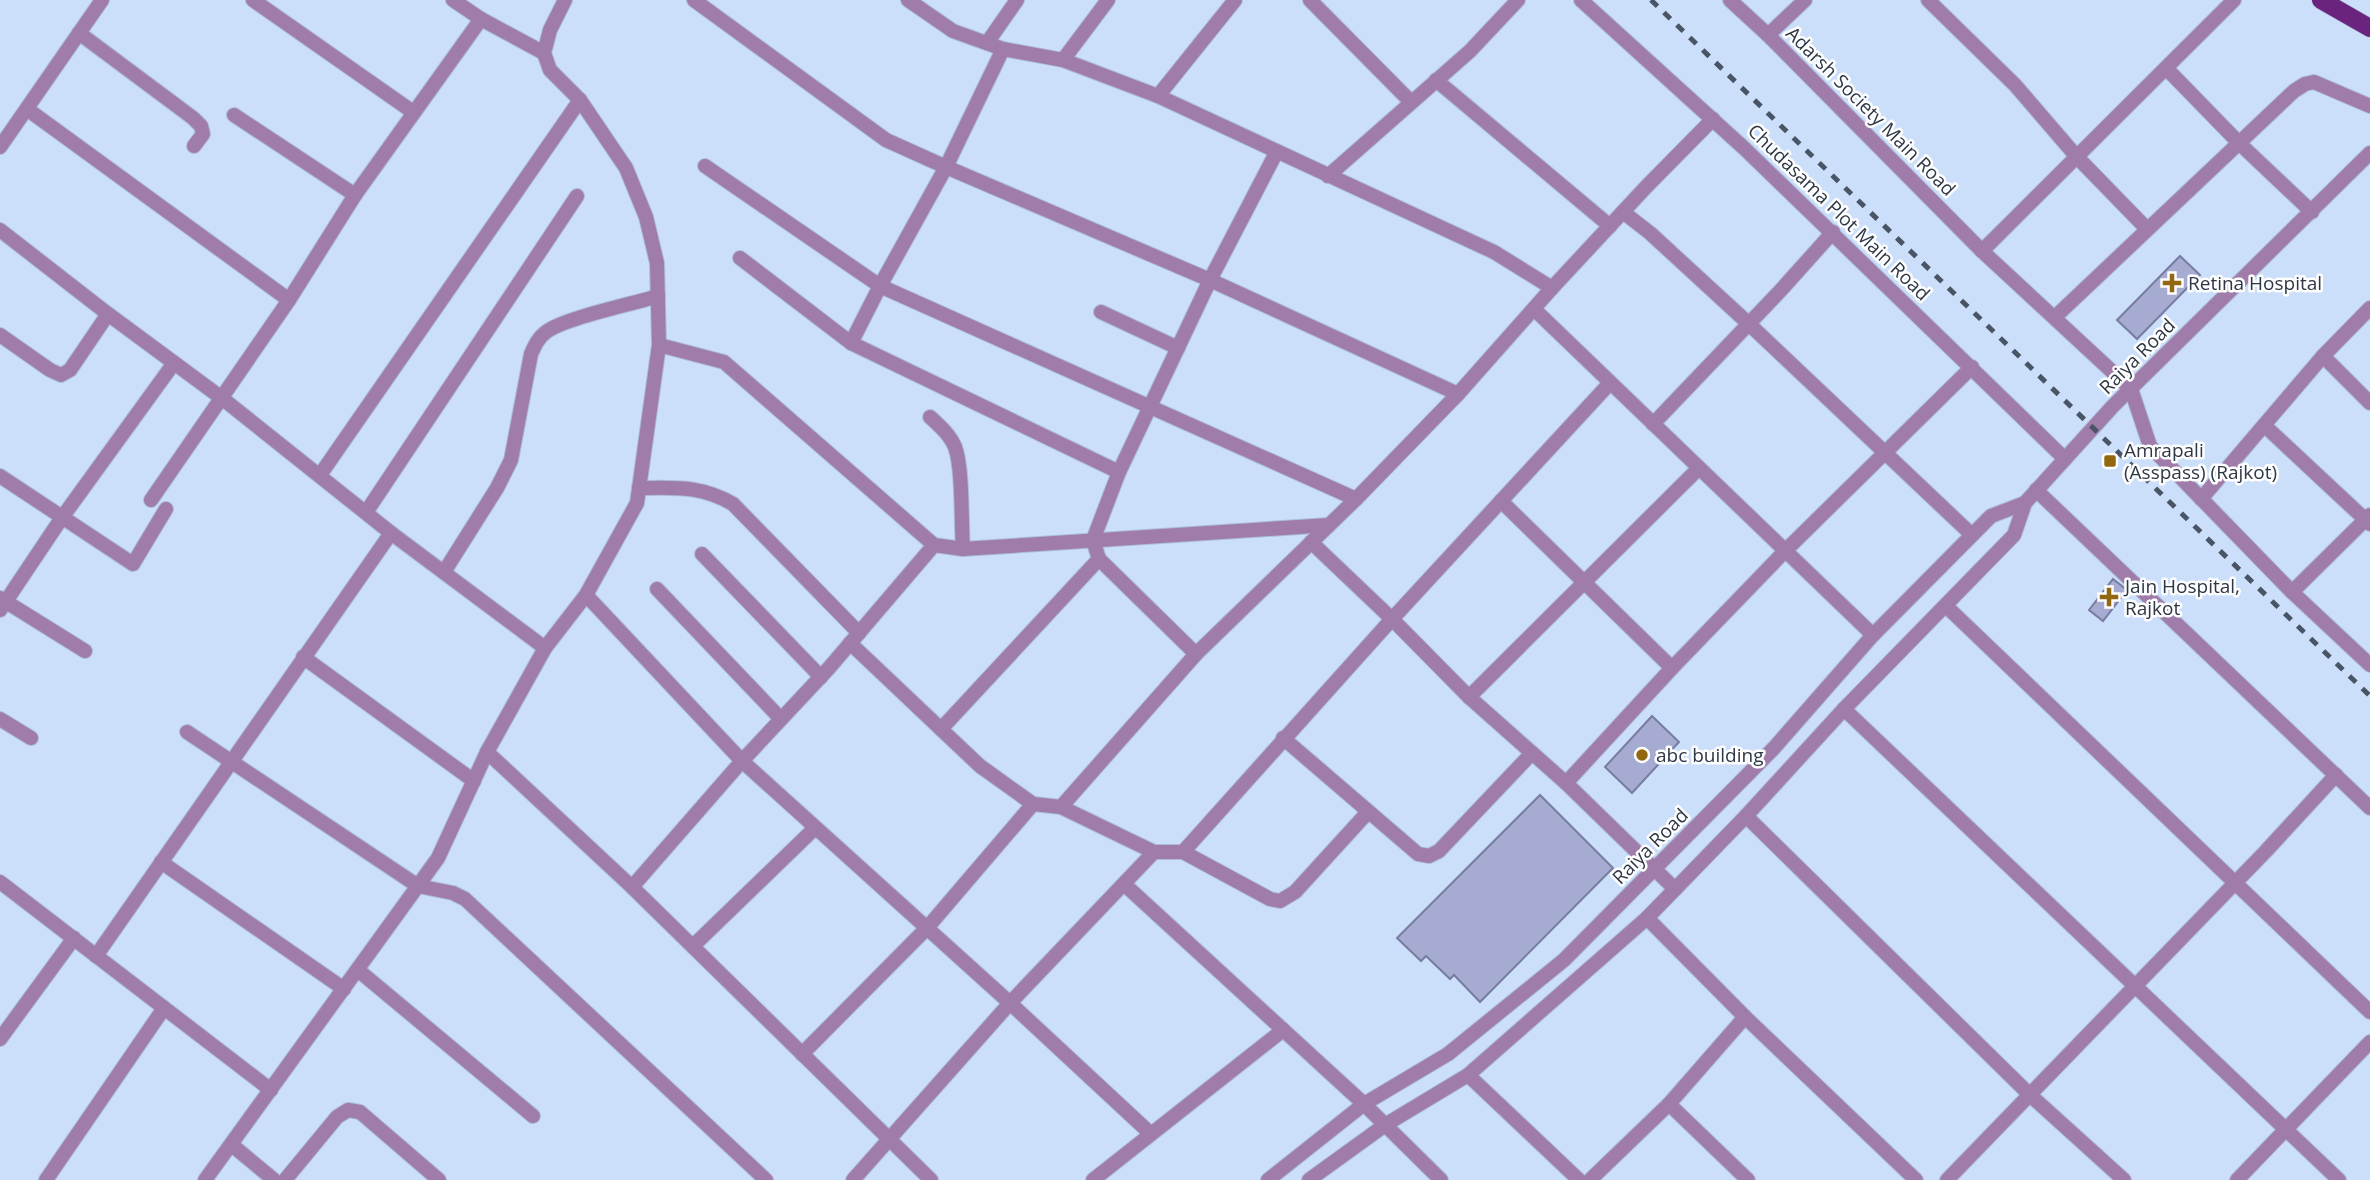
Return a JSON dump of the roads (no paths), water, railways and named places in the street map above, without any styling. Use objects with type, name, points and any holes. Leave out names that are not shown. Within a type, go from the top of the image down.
[{"type":"main road","points":[[2321,0],[2370,28]]},
{"type":"street","points":[[0,147],[102,0]]},
{"type":"street","points":[[253,0],[413,112]]},
{"type":"street","points":[[453,0],[481,19],[544,53]]},
{"type":"street","points":[[205,1180],[438,858],[487,752],[545,648],[586,595],[637,503],[659,345],[657,263],[646,217],[626,168],[580,100],[550,71],[544,53],[550,30],[565,0]]},
{"type":"street","points":[[694,0],[886,140],[1210,280],[1458,394]]},
{"type":"street","points":[[908,0],[953,31],[1003,49],[1063,60],[1158,96],[1494,252],[1552,288]]},
{"type":"street","points":[[987,43],[1017,0]]},
{"type":"street","points":[[1063,60],[1108,0]]},
{"type":"street","points":[[1158,96],[1235,0]]},
{"type":"street","points":[[1310,0],[1411,102]]},
{"type":"street","points":[[1328,176],[1470,51],[1518,0]]},
{"type":"street","name":"Chudasama Plot Main Road","points":[[1581,0],[1833,232],[2065,458]]},
{"type":"street","name":"Adarsh Society Main Road","points":[[1730,0],[1982,251],[2131,389]]},
{"type":"street","points":[[1768,35],[1805,0]]},
{"type":"street","points":[[1928,0],[2015,85],[2077,157],[2147,229]]},
{"type":"street","points":[[1982,251],[2234,0]]},
{"type":"street","points":[[151,500],[289,300],[355,195],[481,19]]},
{"type":"street","points":[[79,33],[193,118],[201,126],[203,134],[194,146]]},
{"type":"street","points":[[851,343],[946,167],[1003,49]]},
{"type":"street","points":[[2166,68],[2239,143],[2312,212]]},
{"type":"street","points":[[1436,80],[1610,226]]},
{"type":"street","points":[[2054,317],[2294,91],[2314,82],[2370,106]]},
{"type":"street","points":[[320,475],[580,100]]},
{"type":"street","points":[[26,109],[289,300]]},
{"type":"street","points":[[234,115],[355,195]]},
{"type":"street","points":[[1061,807],[1196,653],[1356,499],[1458,394],[1552,288],[1713,119]]},
{"type":"street","points":[[1196,653],[1099,559],[1093,540],[1119,472],[1210,280],[1276,153]]},
{"type":"street","name":"Raiya Road","points":[[1309,1180],[1385,1125],[1468,1074],[1647,918],[1844,709],[2014,535],[2025,503],[2065,458],[2131,389],[2370,153]]},
{"type":"street","points":[[705,166],[880,286],[1356,499]]},
{"type":"street","points":[[367,512],[577,196]]},
{"type":"street","points":[[1623,212],[1650,233],[1749,324],[1972,535]]},
{"type":"street","points":[[0,230],[108,314],[223,398],[391,533],[545,648]]},
{"type":"street","points":[[1653,424],[1833,232]]},
{"type":"street","points":[[740,258],[851,343],[1119,472]]},
{"type":"street","points":[[444,572],[497,488],[511,460],[531,354],[537,341],[548,330],[565,323],[658,296]]},
{"type":"street","points":[[2201,499],[2323,356],[2370,308]]},
{"type":"street","points":[[1534,309],[1873,635]]},
{"type":"street","points":[[1101,312],[1178,348]]},
{"type":"street","points":[[0,335],[61,375],[70,370],[108,314]]},
{"type":"street","points":[[659,345],[724,362],[934,545],[963,549],[1329,524]]},
{"type":"street","points":[[2323,356],[2370,403]]},
{"type":"street","points":[[85,651],[2,603],[174,363]]},
{"type":"street","points":[[1566,783],[1671,668],[1785,551],[1972,368]]},
{"type":"street","points":[[1183,852],[1283,738],[1610,383]]},
{"type":"street","points":[[2131,389],[2150,446],[2292,592],[2370,665]]},
{"type":"street","points":[[930,417],[947,433],[956,448],[963,549]]},
{"type":"street","points":[[2265,426],[2368,519],[2292,592]]},
{"type":"street","points":[[1469,697],[1699,468]]},
{"type":"street","points":[[0,476],[61,519],[133,564],[166,509]]},
{"type":"street","points":[[639,488],[698,489],[716,494],[733,504],[941,729],[980,766],[1032,804],[1061,807],[1154,852],[1183,852],[1270,899],[1280,901],[1295,892],[1368,812]]},
{"type":"street","points":[[2036,490],[2370,807]]},
{"type":"street","points":[[1501,501],[1671,668]]},
{"type":"street","name":"Raiya Road","points":[[1268,1180],[1364,1104],[1448,1054],[1564,960],[1774,748],[1873,635],[1991,516],[2025,503]]},
{"type":"street","points":[[96,956],[391,533]]},
{"type":"street","points":[[1311,542],[1469,697],[1566,783],[1675,889]]},
{"type":"street","points":[[632,887],[742,761],[821,677],[934,545]]},
{"type":"street","points":[[702,554],[821,677]]},
{"type":"street","points":[[941,729],[1099,559]]},
{"type":"street","points":[[657,589],[781,719]]},
{"type":"street","points":[[586,595],[742,761],[1151,1134]]},
{"type":"street","points":[[1946,606],[2370,1012]]},
{"type":"street","points":[[303,657],[474,781]]},
{"type":"street","points":[[1844,709],[2339,1180]]},
{"type":"street","points":[[0,719],[31,738]]},
{"type":"street","points":[[187,732],[418,886],[453,893],[466,899],[766,1180]]},
{"type":"street","points":[[1283,738],[1418,854],[1429,856],[1439,851],[1532,753]]},
{"type":"street","points":[[487,752],[632,887],[931,1180]]},
{"type":"street","points":[[1947,1180],[2336,775]]},
{"type":"street","points":[[802,1054],[927,928],[1032,804]]},
{"type":"street","points":[[1746,816],[2030,1095],[2124,1180]]},
{"type":"street","points":[[693,946],[815,828]]},
{"type":"street","points":[[853,1180],[1010,1003],[1154,852]]},
{"type":"street","points":[[161,862],[344,989]]},
{"type":"street","points":[[0,882],[271,1090]]},
{"type":"street","points":[[1125,884],[1364,1104],[1441,1180]]},
{"type":"street","points":[[1647,918],[1745,1017],[1916,1180]]},
{"type":"street","points":[[0,1039],[74,939]]},
{"type":"street","points":[[358,970],[533,1116]]},
{"type":"street","points":[[46,1180],[164,1008]]},
{"type":"street","points":[[0,1010],[14,1020]]},
{"type":"street","points":[[1590,1180],[1669,1104],[1745,1017]]},
{"type":"street","points":[[1093,1180],[1283,1030]]},
{"type":"street","points":[[2238,1180],[2370,1042]]},
{"type":"street","points":[[1468,1074],[1578,1180]]},
{"type":"street","points":[[1669,1104],[1748,1180]]},
{"type":"street","points":[[285,1180],[337,1117],[348,1110],[360,1112],[439,1180]]},
{"type":"street","points":[[232,1145],[274,1180]]},
{"type":"railway","points":[[1651,0],[2370,696]]},
{"type":"place","name":"Retina Hospital","points":[[2172,283]]},
{"type":"place","name":"Amrapali (Asspass) (Rajkot)","points":[[2110,461]]},
{"type":"place","name":"Jain Hospital, Rajkot","points":[[2109,597]]},
{"type":"place","name":"abc building","points":[[1642,755]]}]
